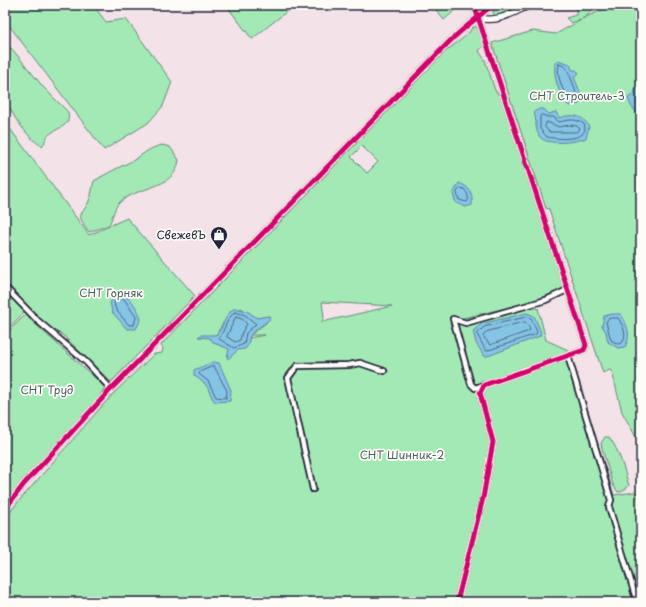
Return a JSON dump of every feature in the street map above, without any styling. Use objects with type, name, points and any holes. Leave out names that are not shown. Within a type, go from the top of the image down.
[{"type":"street","points":[[474,5],[586,345],[584,350],[475,388],[471,384],[453,319],[466,323],[546,300],[567,290]]},
{"type":"street","points":[[5,509],[24,484],[111,389],[449,42],[469,23],[478,18],[492,5]]},
{"type":"street","points":[[478,18],[489,20],[500,19],[530,5]]},
{"type":"street","points":[[5,287],[38,321],[86,362],[111,389]]},
{"type":"street","points":[[568,356],[611,500],[610,507],[637,602]]},
{"type":"street","points":[[313,489],[288,378],[297,366],[349,365],[360,362],[384,371]]},
{"type":"street","points":[[456,602],[483,498],[493,442],[480,393],[484,385]]},
{"type":"green space","points":[[5,5],[93,5],[106,22],[126,19],[172,82],[163,106],[148,123],[104,150],[5,20]]},
{"type":"green space","points":[[226,5],[295,5],[252,39]]},
{"type":"green space","points":[[432,5],[461,5],[444,20]]},
{"type":"green space","points":[[496,5],[522,5],[496,16],[493,13]]},
{"type":"green space","name":"СНТ Строитель-3","points":[[576,5],[593,5],[589,14],[582,19],[606,8],[596,5],[641,5],[641,446],[622,412],[612,372],[610,370],[603,373],[549,209],[546,208],[492,43],[533,31],[556,34],[581,20],[571,23],[566,18],[576,15]]},
{"type":"green space","name":"СНТ Шинник-2","points":[[473,27],[477,27],[485,44],[479,51],[485,60],[495,90],[498,94],[502,95],[564,289],[527,303],[459,319],[526,308],[538,308],[546,340],[568,350],[614,495],[635,492],[641,502],[641,602],[5,602],[5,519],[18,502],[111,396],[154,354],[162,353],[163,349],[161,345],[445,52],[467,35]],"holes":[[[362,146],[378,162],[367,173],[351,157]],[[322,302],[392,306],[322,322],[324,317]],[[241,308],[257,318],[269,316],[266,323],[250,335],[265,335],[215,344],[208,336],[216,335],[223,323]]]},
{"type":"green space","points":[[5,44],[12,49],[44,88],[68,112],[68,121],[62,127],[50,134],[42,146],[25,131],[14,116],[7,101],[4,82]]},
{"type":"green space","name":"СНТ Горняк","points":[[5,122],[89,235],[127,218],[195,296],[111,382],[64,336],[25,311],[5,332]]},
{"type":"green space","points":[[162,145],[170,147],[179,160],[176,170],[163,183],[135,193],[126,198],[118,204],[109,225],[89,232],[82,221],[81,215],[90,199],[94,181],[134,160],[150,149]]},
{"type":"green space","name":"СНТ Труд","points":[[25,315],[105,387],[95,404],[5,504],[5,335]]},
{"type":"green space","points":[[605,437],[609,437],[613,442],[621,461],[629,486],[623,491],[618,492],[613,485],[601,443]]},
{"type":"water","points":[[558,60],[570,64],[572,70],[576,70],[579,73],[574,77],[580,92],[581,101],[579,104],[569,106],[562,97],[555,74],[555,63]]},
{"type":"water","points":[[641,87],[641,118],[631,106],[628,98],[634,94],[635,90]]},
{"type":"water","points":[[539,109],[544,109],[549,114],[556,112],[559,118],[568,116],[580,117],[589,127],[586,138],[576,141],[562,142],[548,142],[543,140],[537,131],[534,112]]},
{"type":"water","points":[[459,183],[466,186],[470,191],[472,205],[466,207],[456,203],[453,194]]},
{"type":"water","points":[[119,294],[130,300],[138,311],[141,319],[136,329],[127,329],[112,312],[110,302]]},
{"type":"water","points":[[235,308],[247,311],[257,318],[269,316],[270,319],[253,332],[245,349],[238,350],[228,359],[229,349],[214,343],[210,338],[198,337],[201,335],[216,335],[229,313]]},
{"type":"water","points":[[527,313],[534,316],[541,332],[540,336],[488,356],[484,356],[476,343],[473,331],[481,324]]},
{"type":"water","points":[[621,314],[627,326],[628,338],[625,347],[618,348],[608,342],[606,332],[602,326],[604,316]]},
{"type":"water","points":[[213,362],[219,363],[231,390],[230,401],[215,402],[207,386],[194,375],[194,370]]},
{"type":"cycle path","points":[[456,602],[483,498],[493,442],[480,393],[484,385],[584,350],[586,345],[474,5]]},
{"type":"cycle path","points":[[5,509],[24,484],[111,389],[449,42],[492,5]]},
{"type":"place","name":"СвежевЪ","points":[[219,250]]}]
